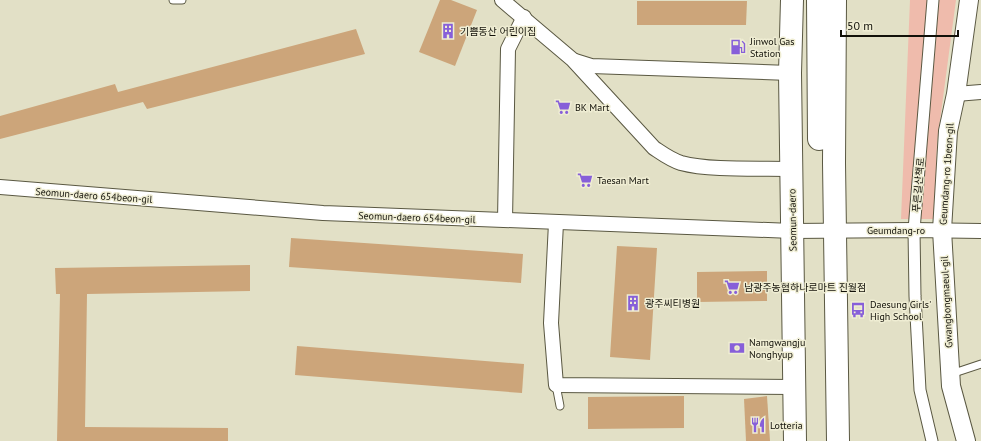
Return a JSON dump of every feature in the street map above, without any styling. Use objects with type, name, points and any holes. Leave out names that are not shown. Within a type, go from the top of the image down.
[{"type":"main road","name":"Seomun-daero","points":[[792,0],[790,73],[795,441]]},
{"type":"main road","points":[[818,0],[820,146],[822,156],[828,158],[830,154],[834,127]]},
{"type":"main road","points":[[835,0],[834,127],[838,441]]},
{"type":"street","points":[[502,0],[524,17],[573,60],[654,148],[674,160],[704,166],[792,169]]},
{"type":"street","name":"푸른길산책로","points":[[932,441],[920,390],[915,296],[914,230],[934,0]]},
{"type":"street","name":"Geumdang-ro 1beon-gil","points":[[942,230],[948,131],[956,94],[969,0]]},
{"type":"street","points":[[505,220],[508,49],[524,17]]},
{"type":"street","points":[[573,60],[591,66],[790,73]]},
{"type":"street","points":[[956,94],[981,92]]},
{"type":"street","name":"Seomun-daero 654beon-gil","points":[[0,187],[323,213],[505,220],[556,224],[835,231]]},
{"type":"street","points":[[556,224],[551,323],[556,385],[794,387]]},
{"type":"street","name":"Geumdang-ro","points":[[835,231],[942,230],[981,232]]},
{"type":"street","name":"Gwangbongmaeul-gil","points":[[942,230],[949,374],[952,397],[966,441]]},
{"type":"lane","points":[[173,0],[182,0]]},
{"type":"lane","points":[[949,374],[981,364]]},
{"type":"lane","points":[[556,385],[560,406]]},
{"type":"shaded area","points":[[910,0],[956,0],[937,143],[934,219],[901,219]]},
{"type":"building","name":"기쁨동산 어린이집","points":[[440,0],[451,0],[477,10],[455,66],[419,52]]},
{"type":"building","points":[[637,1],[747,1],[746,25],[637,25]]},
{"type":"building","points":[[356,29],[365,54],[147,109],[143,102],[0,139],[0,116],[115,84],[118,92]]},
{"type":"building","points":[[291,238],[523,254],[521,283],[289,267]]},
{"type":"building","name":"광주씨티병원","points":[[617,246],[657,248],[650,360],[610,357]]},
{"type":"building","points":[[250,265],[250,291],[87,294],[85,427],[228,428],[228,441],[57,441],[60,294],[56,294],[55,268]]},
{"type":"building","name":"남광주농협하나로마트 진월점","points":[[767,271],[767,301],[697,302],[697,272]]},
{"type":"building","points":[[297,346],[524,364],[522,393],[295,375]]},
{"type":"building","points":[[684,396],[684,428],[588,429],[588,397]]},
{"type":"building","points":[[767,396],[770,441],[746,441],[744,399]]},
{"type":"place","name":"기쁨동산 어린이집","points":[[448,31]]},
{"type":"place","name":"Jinwol Gas Station","points":[[738,47]]},
{"type":"place","name":"BK Mart","points":[[563,107]]},
{"type":"place","name":"Taesan Mart","points":[[585,180]]},
{"type":"place","name":"남광주농협하나로마트 진월점","points":[[732,287]]},
{"type":"place","name":"광주씨티병원","points":[[633,303]]},
{"type":"place","name":"Daesung Girls' High School","points":[[858,310]]},
{"type":"place","name":"Namgwangju Nonghyup","points":[[737,348]]},
{"type":"place","name":"Lotteria","points":[[758,425]]}]
